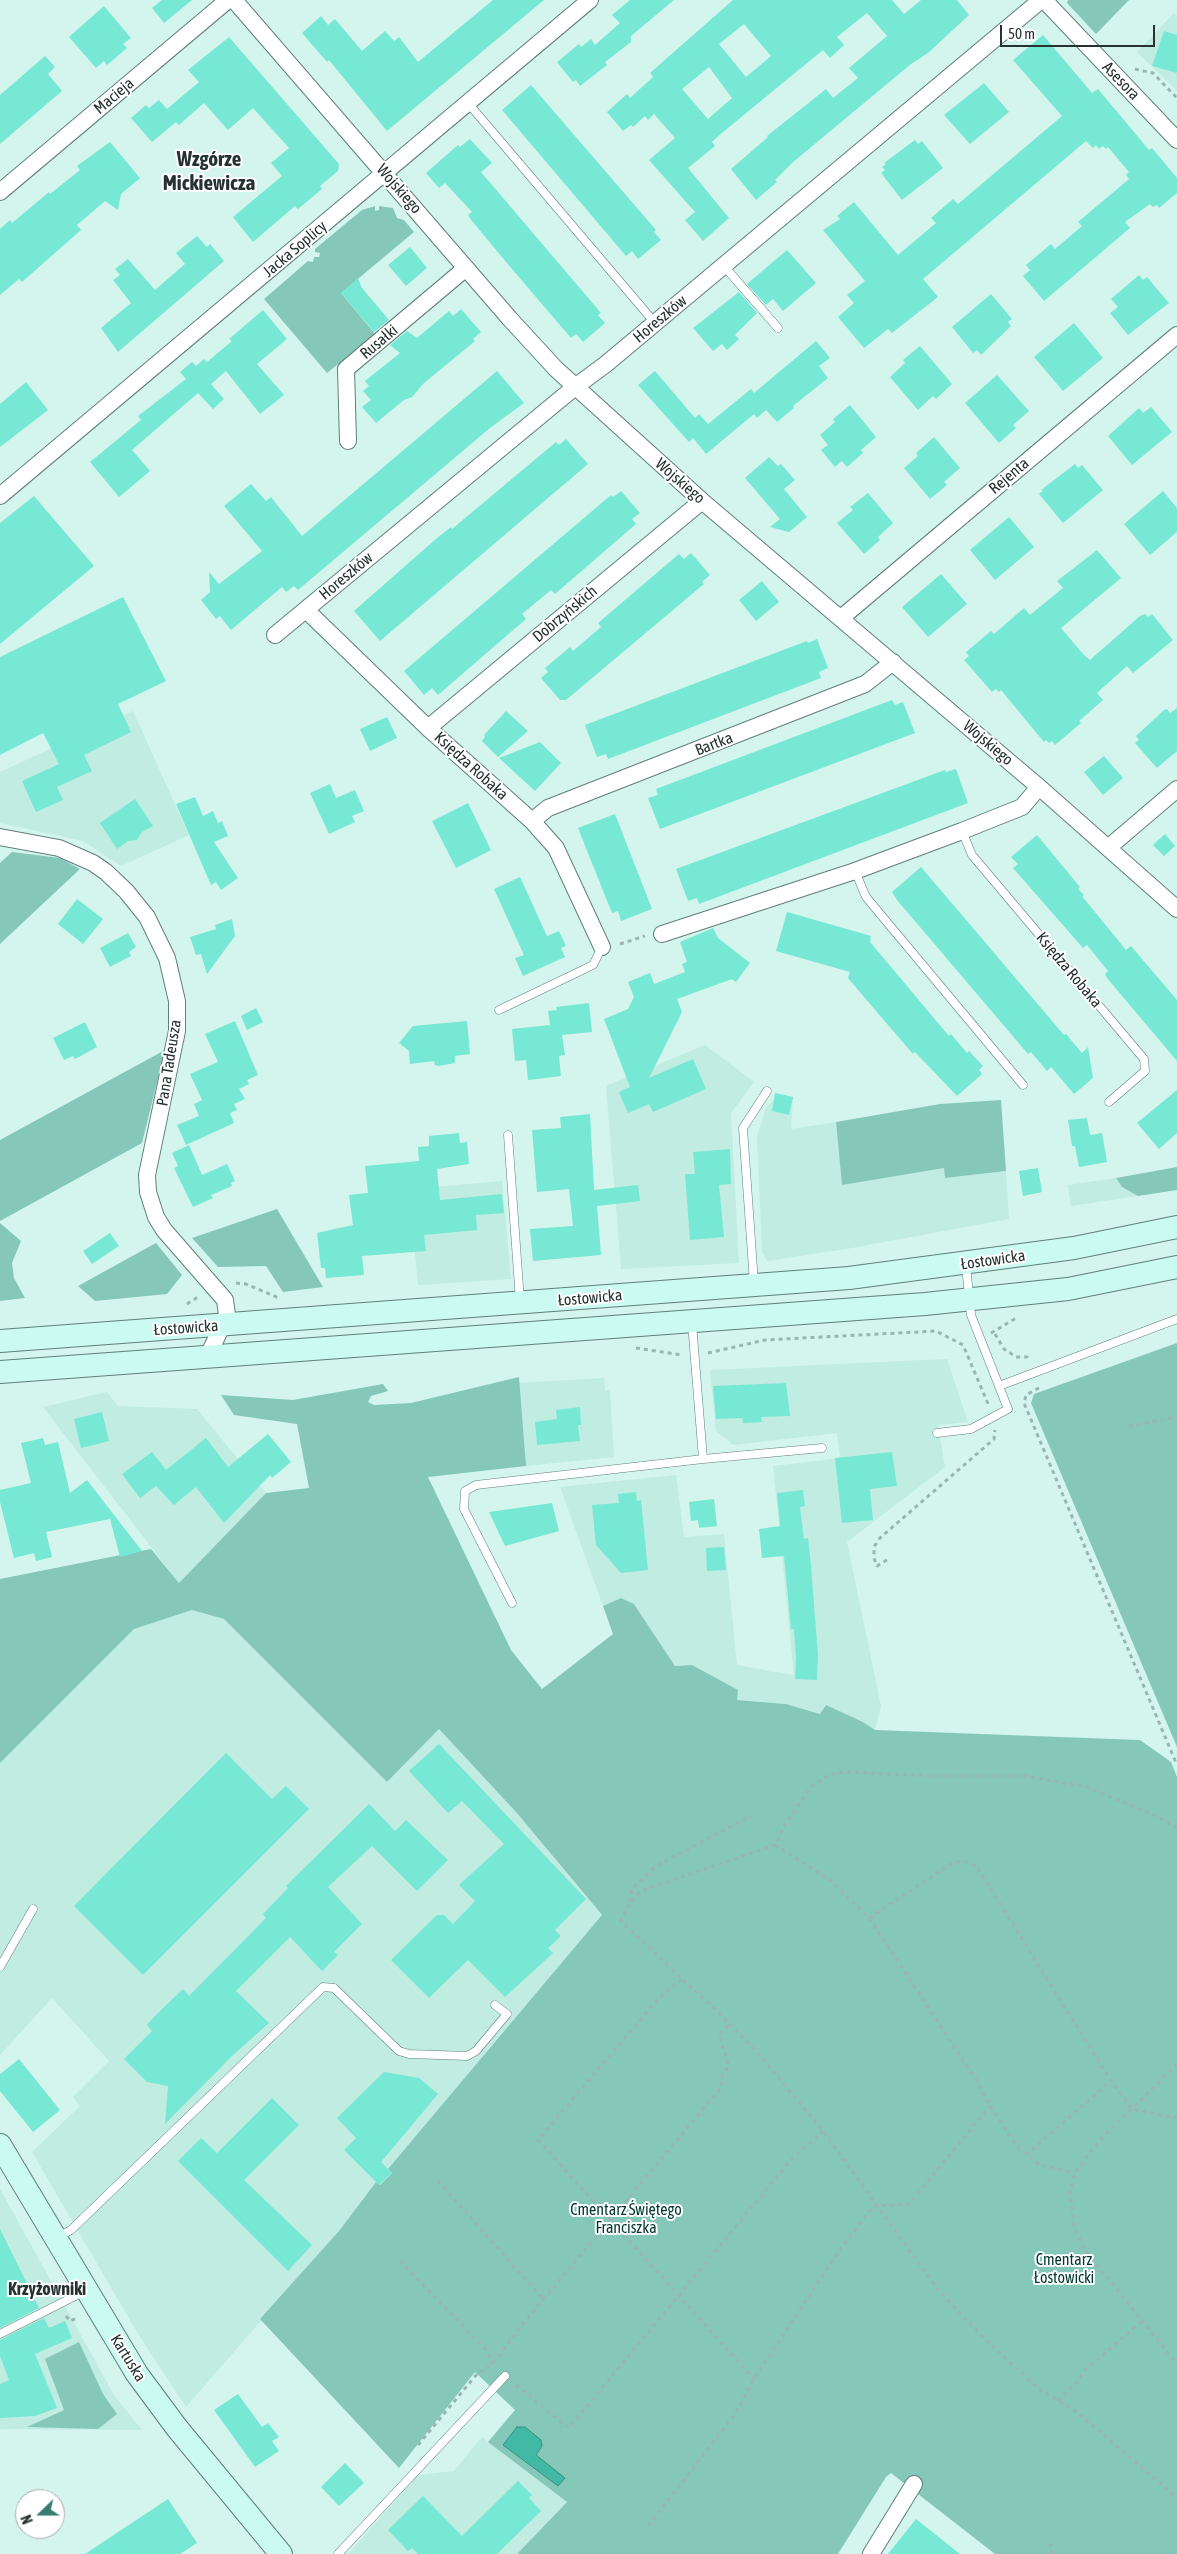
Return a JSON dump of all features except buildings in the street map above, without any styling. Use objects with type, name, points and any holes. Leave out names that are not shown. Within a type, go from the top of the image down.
[{"type":"main road","name":"Łostowicka","points":[[0,1341],[521,1304],[849,1278],[966,1264],[1074,1248],[1177,1227]]},
{"type":"main road","name":"Łostowicka","points":[[0,1372],[969,1300],[1068,1289],[1177,1267]]},
{"type":"main road","name":"Kartuska","points":[[0,2145],[137,2374],[154,2398],[280,2554]]},
{"type":"street","name":"Macieja","points":[[0,192],[228,0]]},
{"type":"street","name":"Wojskiego","points":[[234,0],[510,319],[575,387],[702,501],[1109,847],[1177,909]]},
{"type":"street","name":"Jacka Soplicy","points":[[0,496],[590,0]]},
{"type":"street","name":"Asesora","points":[[1042,0],[1177,140]]},
{"type":"street","name":"Horeszków","points":[[275,634],[724,266],[1042,0]]},
{"type":"street","name":"Rusałki","points":[[348,441],[346,369],[466,268]]},
{"type":"street","name":"Rejenta","points":[[841,618],[1177,335]]},
{"type":"street","name":"Dobrzyńskich","points":[[428,728],[702,501]]},
{"type":"street","name":"Księdza Robaka","points":[[306,610],[428,728],[532,821],[556,848],[602,948]]},
{"type":"street","name":"Bartka","points":[[532,821],[548,808],[866,684],[893,662]]},
{"type":"street","points":[[662,934],[855,871],[962,831],[1022,807],[1039,787]]},
{"type":"street","points":[[1109,847],[1177,789]]},
{"type":"street","name":"Pana Tadeusza","points":[[0,837],[49,845],[93,863],[126,891],[147,917],[160,942],[173,980],[177,1001],[177,1031],[147,1175],[148,1192],[156,1217],[164,1230],[225,1300],[227,1315],[208,1356]]},
{"type":"street","points":[[871,2554],[914,2484]]},
{"type":"lane","points":[[468,103],[655,323]]},
{"type":"lane","points":[[724,266],[778,328]]},
{"type":"lane","name":"Księdza Robaka","points":[[962,831],[972,855],[1144,1059],[1145,1071],[1110,1102]]},
{"type":"lane","points":[[855,871],[866,897],[1023,1085]]},
{"type":"lane","points":[[499,1010],[593,965],[602,948]]},
{"type":"lane","points":[[754,1285],[743,1128],[767,1091]]},
{"type":"lane","points":[[508,1135],[521,1304]]},
{"type":"lane","points":[[936,1433],[971,1429],[1008,1409],[979,1338],[969,1300],[966,1264]]},
{"type":"lane","points":[[999,1386],[1177,1319]]},
{"type":"lane","points":[[692,1321],[703,1458]]},
{"type":"lane","points":[[512,1603],[464,1509],[465,1491],[476,1485],[703,1458],[822,1448]]},
{"type":"lane","points":[[0,1967],[33,1909]]},
{"type":"lane","points":[[56,2238],[71,2230],[323,1987],[334,1988],[399,2051],[408,2054],[467,2056],[476,2051],[507,2014],[495,2006]]},
{"type":"lane","points":[[0,2334],[87,2290]]},
{"type":"lane","points":[[338,2554],[505,2376]]},
{"type":"path","points":[[602,948],[656,932],[662,934]]},
{"type":"path","points":[[994,1332],[1004,1349],[1016,1357],[1027,1357]]},
{"type":"path","points":[[887,1560],[876,1566],[874,1547],[880,1538],[994,1439],[997,1422],[963,1345]]},
{"type":"path","points":[[1039,1388],[1026,1395],[1024,1403],[1177,1765]]},
{"type":"path","points":[[1129,1426],[1177,1417]]},
{"type":"path","points":[[630,1903],[641,1890],[775,1845],[786,1823],[812,1786],[830,1775],[844,1772],[928,1776],[1025,1776],[1087,1788],[1158,1817],[1177,1828]]},
{"type":"path","points":[[751,1816],[656,1866],[632,1889],[630,1903],[622,1921],[762,2056],[823,2131],[938,2290],[1038,2389],[1077,2412],[1177,2498]]},
{"type":"path","points":[[775,1845],[830,1880],[870,1918],[977,2081],[990,2106],[1016,2145],[1038,2164],[1075,2173]]},
{"type":"path","points":[[870,1918],[954,1862],[968,1862],[978,1867],[1111,2081],[1132,2109],[1177,2118]]},
{"type":"path","points":[[682,1979],[657,2000],[538,2140],[754,2379]]},
{"type":"path","points":[[493,2364],[520,2328],[610,2219],[721,2088],[721,2077],[729,2066],[718,2035],[730,2024]]},
{"type":"path","points":[[1177,2064],[1098,2142],[1075,2173],[1070,2192],[1070,2211],[1084,2250],[1177,2364]]},
{"type":"path","points":[[1026,2155],[1111,2081]]},
{"type":"path","points":[[648,2526],[735,2414],[754,2379],[839,2251],[876,2206],[910,2204],[990,2106]]},
{"type":"path","points":[[400,2261],[487,2351],[493,2364],[505,2376],[568,2428],[679,2297],[790,2161],[823,2131]]},
{"type":"path","points":[[438,2181],[544,2300]]},
{"type":"path","points":[[1058,2401],[1079,2380],[1084,2371],[1142,2321]]},
{"type":"path","points":[[1050,2543],[1052,2554]]},
{"type":"shaded area","points":[[1174,13],[1177,16],[1177,91],[1137,52]]},
{"type":"shaded area","points":[[133,711],[189,835],[121,866],[83,841],[0,823],[0,772]]},
{"type":"shaded area","points":[[705,1045],[754,1082],[731,1113],[739,1263],[621,1269],[606,1086]]},
{"type":"shaded area","points":[[775,1093],[793,1097],[791,1129],[836,1122],[842,1184],[944,1168],[945,1178],[1006,1171],[1009,1219],[852,1248],[767,1261],[762,1252],[757,1136],[766,1108],[774,1099]]},
{"type":"shaded area","points":[[1116,1178],[1122,1187],[1138,1196],[1071,1206],[1068,1185]]},
{"type":"shaded area","points":[[502,1181],[511,1279],[418,1285],[409,1189]]},
{"type":"shaded area","points":[[947,1359],[968,1422],[938,1425],[945,1467],[847,1542],[881,1706],[875,1730],[863,1722],[825,1705],[821,1714],[786,1704],[737,1700],[692,1665],[675,1666],[634,1604],[621,1598],[603,1606],[560,1487],[676,1475],[684,1537],[724,1534],[737,1665],[794,1675],[773,1466],[840,1458],[837,1433],[733,1445],[716,1431],[710,1370]]},
{"type":"shaded area","points":[[604,1378],[605,1390],[610,1390],[614,1457],[526,1466],[519,1383]]},
{"type":"shaded area","points":[[107,1392],[118,1406],[197,1409],[266,1493],[179,1583],[43,1407]]},
{"type":"shaded area","points":[[192,1610],[224,1619],[387,1782],[439,1729],[516,1812],[602,1916],[392,2173],[379,2185],[376,2182],[339,2231],[186,2407],[137,2332],[32,2152],[80,2106],[73,2097],[109,2061],[52,1998],[0,2055],[0,1763],[134,1629]]},
{"type":"shaded area","points":[[0,2189],[114,2395],[142,2430],[0,2429]]},
{"type":"shaded area","points":[[517,2427],[525,2427],[541,2440],[542,2446],[536,2455],[565,2478],[558,2486],[503,2445]]},
{"type":"shaded area","points":[[482,2437],[567,2502],[517,2554],[348,2554],[418,2475],[454,2471]]},
{"type":"green space","points":[[1068,0],[1129,0],[1096,34],[1067,3]]},
{"type":"green space","points":[[375,206],[375,211],[379,210],[379,206],[393,208],[397,218],[404,220],[414,232],[341,293],[375,334],[327,373],[264,299],[308,261],[313,262],[314,257],[319,257],[320,253],[315,252],[315,249],[362,210]]},
{"type":"green space","points":[[12,852],[60,858],[80,869],[0,944],[0,863]]},
{"type":"green space","points":[[165,1050],[142,1143],[0,1221],[0,1140]]},
{"type":"green space","points":[[1001,1100],[1006,1171],[945,1178],[944,1168],[842,1185],[836,1122],[940,1104]]},
{"type":"green space","points":[[1177,1167],[1177,1190],[1138,1196],[1122,1187],[1116,1178]]},
{"type":"green space","points":[[277,1209],[323,1287],[283,1292],[266,1266],[218,1267],[192,1238]]},
{"type":"green space","points":[[0,1223],[21,1241],[12,1263],[14,1278],[25,1298],[0,1301]]},
{"type":"green space","points":[[156,1243],[182,1275],[167,1294],[95,1301],[78,1286]]},
{"type":"green space","points":[[1177,1343],[1177,1747],[1031,1403],[1034,1394]]},
{"type":"green space","points":[[519,1377],[526,1466],[428,1477],[511,1650],[542,1689],[613,1634],[603,1606],[621,1598],[634,1604],[675,1666],[692,1665],[738,1690],[737,1700],[786,1704],[820,1714],[826,1705],[863,1722],[875,1730],[1140,1740],[1171,1762],[1177,1777],[1177,2554],[995,2554],[891,2473],[886,2477],[838,2554],[517,2554],[567,2502],[488,2442],[515,2410],[475,2372],[399,2468],[260,2319],[339,2231],[376,2182],[380,2185],[392,2173],[388,2169],[602,1915],[516,1812],[439,1729],[387,1782],[224,1619],[192,1610],[134,1629],[0,1763],[0,1579],[151,1549],[179,1583],[266,1493],[309,1488],[297,1424],[234,1415],[221,1395],[293,1400],[383,1384],[388,1391],[371,1396],[368,1402],[374,1405],[411,1403]]},
{"type":"green space","points":[[79,2342],[103,2394],[117,2414],[98,2429],[27,2427],[64,2410],[45,2359]]},
{"type":"district","name":"Wzgórze Mickiewicza","points":[[209,171]]},
{"type":"district","name":"Krzyżowniki","points":[[47,2289]]},
{"type":"park label","name":"Cmentarz Świętego Franciszka","points":[[626,2219]]},
{"type":"park label","name":"Cmentarz Łostowicki","points":[[1064,2269]]}]
